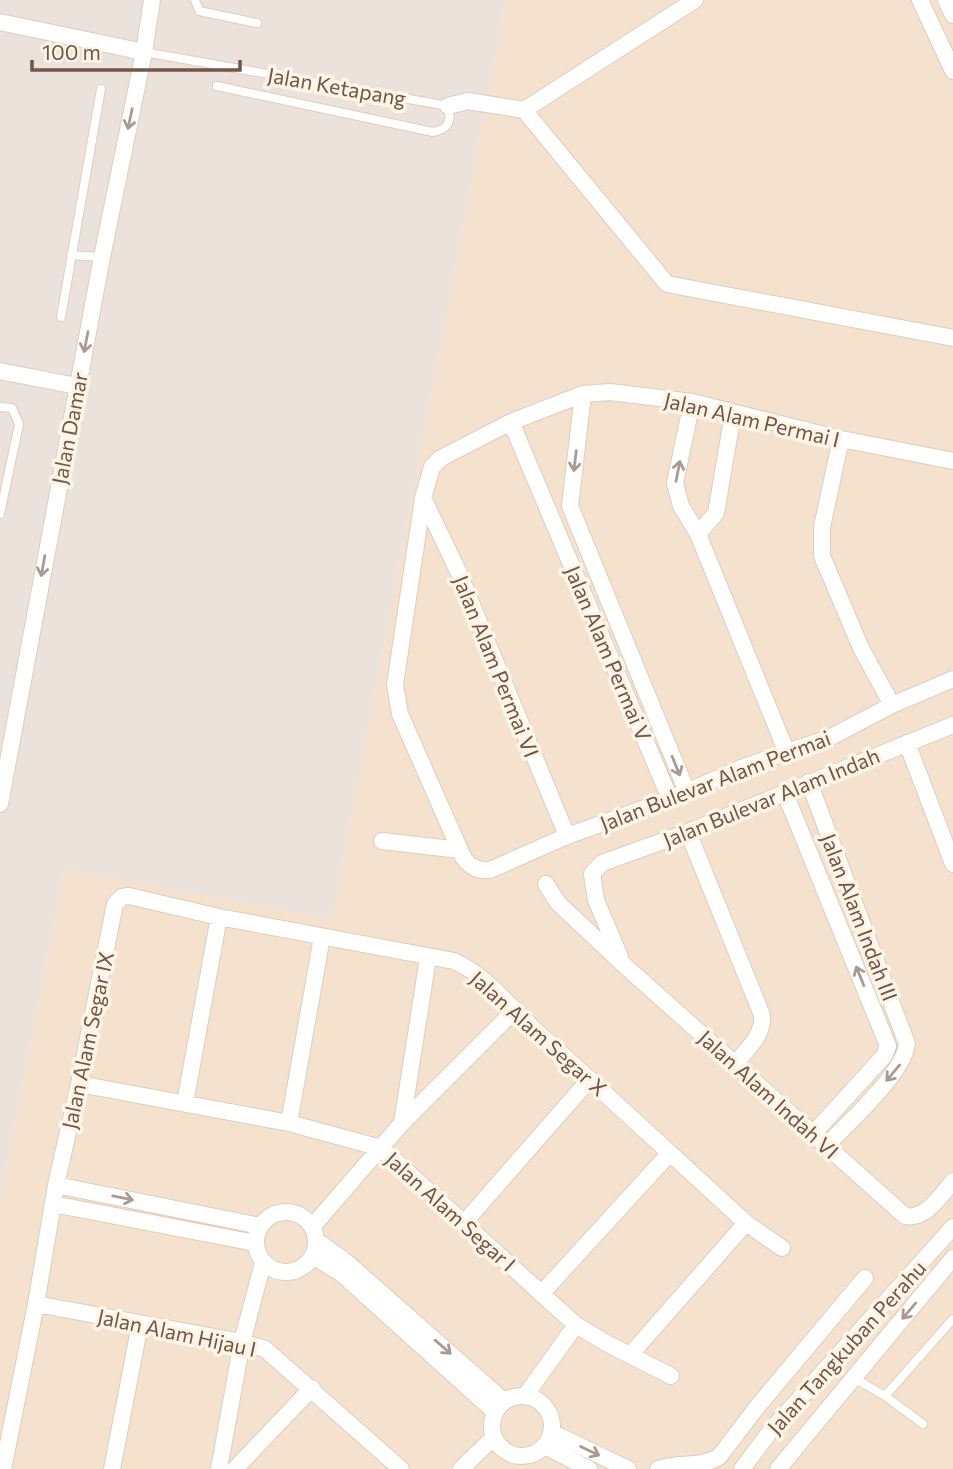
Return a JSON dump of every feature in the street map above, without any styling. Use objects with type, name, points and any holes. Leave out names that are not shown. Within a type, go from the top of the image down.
[{"type":"street","name":"Jalan Damar","points":[[0,804],[152,0]]},
{"type":"street","points":[[524,110],[695,0]]},
{"type":"street","points":[[946,0],[953,15]]},
{"type":"street","points":[[925,2],[953,71]]},
{"type":"street","points":[[0,22],[144,52]]},
{"type":"street","points":[[448,106],[468,101],[524,110],[667,284],[953,338]]},
{"type":"street","points":[[0,371],[77,386]]},
{"type":"street","name":"Jalan Alam Permai I","points":[[474,869],[460,850],[400,713],[396,698],[395,685],[402,633],[424,498],[432,467],[441,458],[511,422],[583,394],[610,392],[692,402],[841,439],[953,460]]},
{"type":"street","name":"Jalan Alam Permai V","points":[[583,394],[570,506],[687,792]]},
{"type":"street","points":[[692,402],[675,483],[681,506],[698,534],[787,753]]},
{"type":"street","points":[[698,534],[716,513],[733,414]]},
{"type":"street","name":"Jalan Alam Permai V","points":[[511,422],[670,799]]},
{"type":"street","points":[[841,439],[822,527],[822,555],[861,649],[892,705]]},
{"type":"street","name":"Jalan Alam Permai VI","points":[[424,498],[458,570],[568,836]]},
{"type":"street","points":[[546,508],[570,506]]},
{"type":"street","name":"Jalan Bulevar Alam Permai","points":[[474,869],[490,870],[568,836],[670,799],[741,768],[831,737],[892,705],[953,679]]},
{"type":"street","name":"Jalan Bulevar Alam Indah","points":[[592,874],[602,863],[688,832],[953,725]]},
{"type":"street","points":[[907,743],[953,863]]},
{"type":"street","name":"Jalan Alam Indah III","points":[[809,782],[905,1036],[906,1052]]},
{"type":"street","name":"Jalan Alam Indah III","points":[[785,793],[888,1046]]},
{"type":"street","points":[[688,832],[762,1014],[760,1035],[735,1063]]},
{"type":"street","points":[[382,841],[460,850]]},
{"type":"street","name":"Jalan Alam Indah VI","points":[[592,874],[603,921],[624,965]]},
{"type":"street","name":"Jalan Alam Indah VI","points":[[546,884],[558,904],[905,1216],[925,1213],[953,1181]]},
{"type":"street","name":"Jalan Alam Segar X","points":[[122,897],[130,896],[219,917],[454,961],[473,971],[746,1223],[782,1248]]},
{"type":"street","name":"Jalan Alam Segar IX","points":[[3,1469],[36,1304],[56,1185],[115,904],[122,897]]},
{"type":"street","points":[[185,1104],[219,917]]},
{"type":"street","points":[[289,1123],[322,937]]},
{"type":"street","points":[[402,1123],[428,958]]},
{"type":"street","points":[[499,1406],[342,1274],[313,1241],[304,1218],[280,1212],[269,1217],[260,1226],[255,1243],[263,1263],[273,1270],[284,1273],[296,1271],[306,1265],[313,1241],[381,1148],[402,1123],[514,1011]]},
{"type":"street","points":[[813,1134],[884,1056],[888,1046],[906,1052],[898,1068],[826,1146]]},
{"type":"street","points":[[464,1223],[590,1079]]},
{"type":"street","name":"Jalan Alam Segar I","points":[[79,1084],[289,1123],[381,1148],[576,1325],[670,1376]]},
{"type":"street","points":[[541,1294],[670,1153]]},
{"type":"street","points":[[56,1185],[260,1226]]},
{"type":"street","points":[[53,1205],[255,1243]]},
{"type":"street","points":[[630,1355],[746,1223]]},
{"type":"street","name":"Jalan Tangkuban Perahu","points":[[742,1469],[772,1429],[953,1227]]},
{"type":"street","name":"Jalan Tangkuban Perahu","points":[[778,1469],[953,1258]]},
{"type":"street","points":[[219,1469],[242,1342],[263,1263]]},
{"type":"street","points":[[659,1469],[667,1465],[689,1466],[711,1462],[725,1451],[757,1407],[865,1278]]},
{"type":"street","name":"Jalan Alam Hijau I","points":[[36,1304],[242,1342],[265,1349],[312,1388],[383,1463],[401,1469]]},
{"type":"street","points":[[112,1469],[139,1324]]},
{"type":"street","points":[[525,1395],[576,1325]]},
{"type":"street","points":[[235,1469],[312,1388]]},
{"type":"street","points":[[525,1395],[537,1400],[546,1408],[551,1420],[548,1439],[532,1455],[517,1456],[503,1450],[494,1437],[491,1424],[499,1406],[514,1396],[525,1395]]},
{"type":"street","points":[[461,1469],[494,1437]]},
{"type":"street","points":[[548,1439],[589,1469]]},
{"type":"street","points":[[548,1439],[628,1469]]},
{"type":"lane","points":[[194,0],[199,10],[257,23]]},
{"type":"lane","name":"Jalan Ketapang","points":[[144,52],[448,106]]},
{"type":"lane","points":[[217,86],[433,132],[443,130],[449,124],[451,116],[448,106]]},
{"type":"lane","points":[[61,317],[101,89]]},
{"type":"lane","points":[[71,255],[102,257]]},
{"type":"lane","points":[[0,407],[12,408],[19,424],[0,514]]},
{"type":"lane","points":[[885,1395],[953,1319]]},
{"type":"lane","points":[[854,1377],[885,1395],[923,1424]]},
{"type":"shaded area","points":[[0,0],[506,0],[332,919],[65,869],[0,1199]]},
{"type":"shaded area","points":[[506,0],[953,0],[953,1469],[0,1469],[0,1199],[65,869],[332,918]]}]
